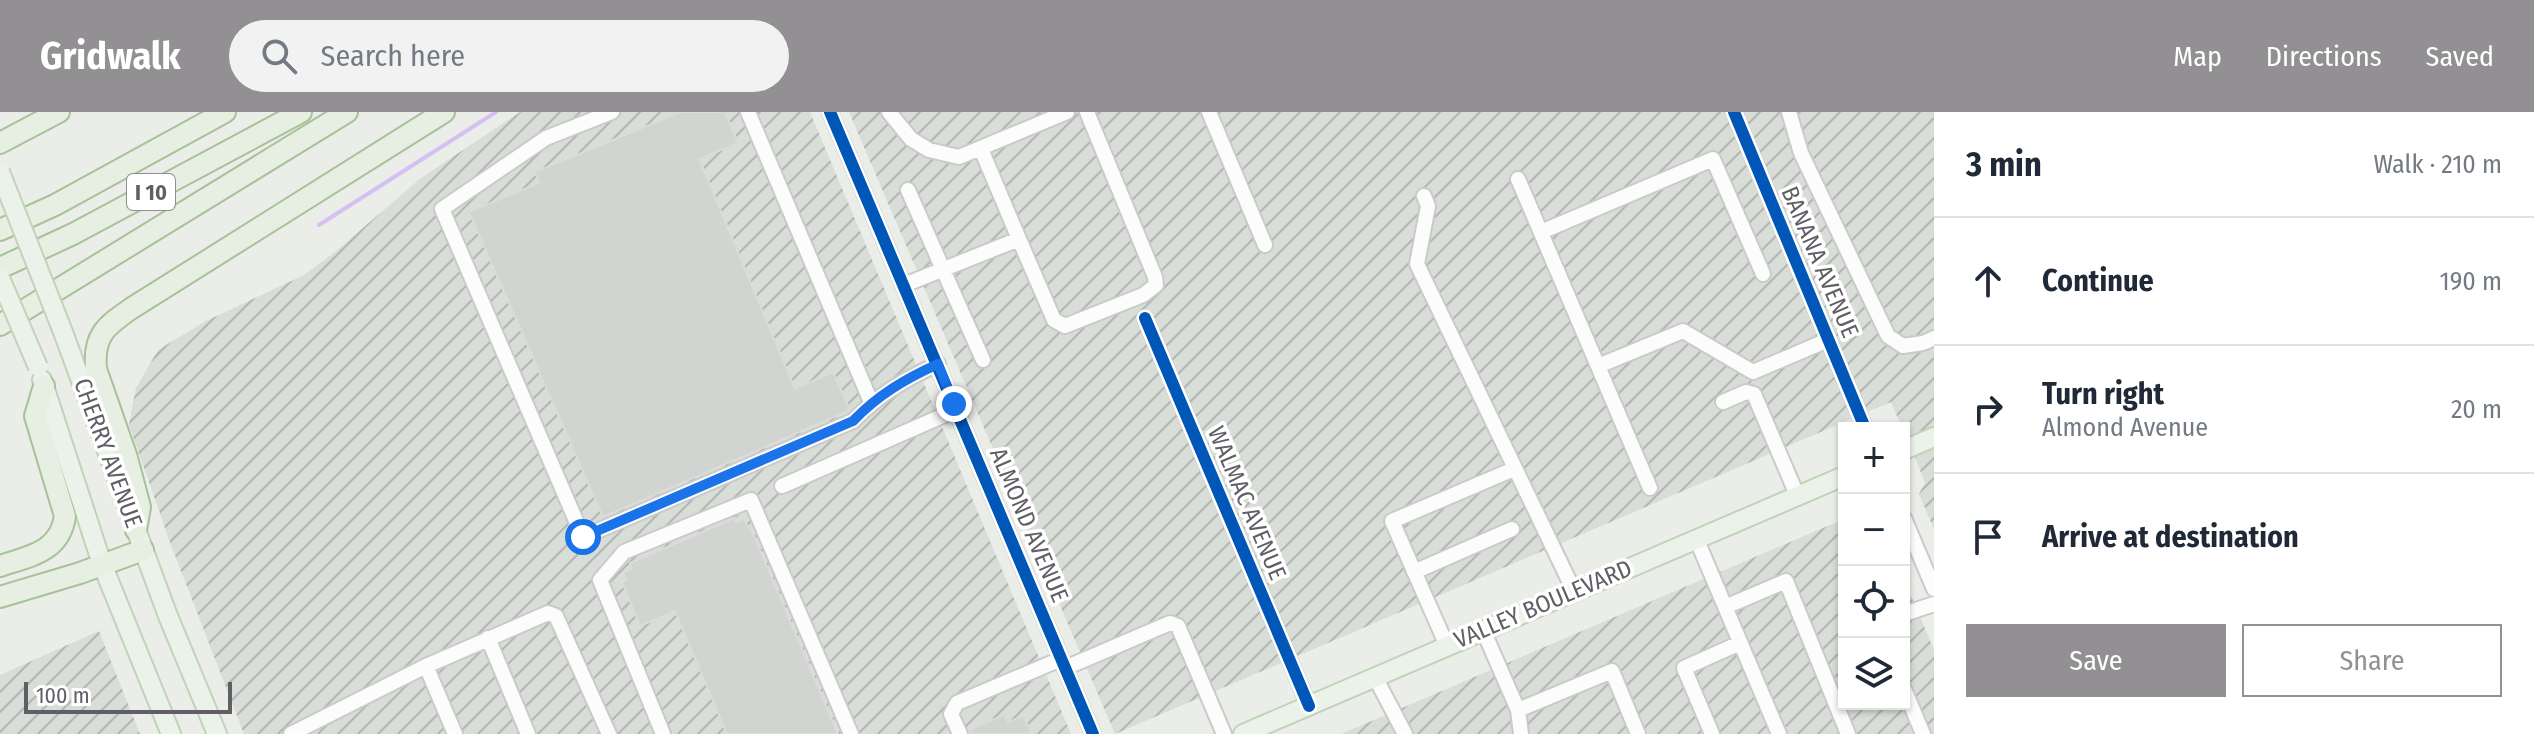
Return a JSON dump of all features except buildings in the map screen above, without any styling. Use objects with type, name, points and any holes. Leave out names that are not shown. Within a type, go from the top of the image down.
[{"type":"highway","points":[[0,143],[59,112]]},
{"type":"highway","name":"I 10","points":[[0,230],[55,205],[225,112]]},
{"type":"highway","name":"I 10","points":[[0,268],[73,234],[301,112]]},
{"type":"highway","points":[[0,325],[347,112]]},
{"type":"highway","points":[[136,530],[140,507],[127,458],[96,369],[95,355],[102,332],[132,308],[444,112]]},
{"type":"highway","points":[[0,566],[42,551],[56,541],[64,525],[65,516],[35,416],[41,377]]},
{"type":"highway","points":[[0,597],[143,550]]},
{"type":"main road","name":"CHERRY AVENUE","points":[[0,172],[143,550],[217,734]]},
{"type":"main road","name":"CHERRY AVENUE","points":[[0,278],[41,377],[102,564],[171,734]]},
{"type":"main road","points":[[1910,447],[1934,437]]},
{"type":"main road","name":"VALLEY BOULEVARD","points":[[1250,733],[1838,478]]},
{"type":"street","points":[[612,112],[546,138],[442,209],[583,537],[853,421],[871,402],[938,364]]},
{"type":"street","points":[[748,112],[871,402]]},
{"type":"street","name":"ALMOND AVENUE","points":[[830,112],[1093,734]]},
{"type":"street","points":[[889,112],[911,139],[929,150],[959,157],[1067,112]]},
{"type":"street","points":[[981,149],[1054,320],[1065,326],[1143,295],[1156,285],[1087,112]]},
{"type":"street","points":[[1209,112],[1265,245]]},
{"type":"street","name":"BANANA AVENUE","points":[[1734,112],[1862,422]]},
{"type":"street","points":[[1789,112],[1801,153],[1888,336],[1903,346],[1934,338]]},
{"type":"street","points":[[1541,232],[1713,159],[1763,274]]},
{"type":"street","points":[[1518,179],[1650,488]]},
{"type":"street","points":[[908,190],[983,360]]},
{"type":"street","points":[[1424,196],[1428,206],[1417,264],[1574,591]]},
{"type":"street","points":[[904,285],[1019,239]]},
{"type":"street","name":"WALMAC AVENUE","points":[[1145,318],[1309,706]]},
{"type":"street","points":[[1598,366],[1683,331],[1753,372],[1828,340]]},
{"type":"street","points":[[1723,402],[1746,392],[1754,394],[1797,495]]},
{"type":"street","points":[[782,486],[956,410]]},
{"type":"street","points":[[1447,646],[1392,521],[1514,469]]},
{"type":"street","points":[[663,734],[600,580],[624,552],[751,500],[851,734]]},
{"type":"street","points":[[1414,572],[1512,529]]},
{"type":"street","points":[[1910,532],[1934,589]]},
{"type":"street","points":[[1696,538],[1779,734]]},
{"type":"street","points":[[1725,607],[1786,581],[1848,734]]},
{"type":"street","points":[[1910,612],[1934,604]]},
{"type":"street","points":[[291,734],[426,666],[548,613],[556,616],[609,734]]},
{"type":"street","points":[[960,734],[951,714],[957,703],[1170,623],[1178,626],[1224,734]]},
{"type":"street","points":[[1483,630],[1518,710],[1521,734]]},
{"type":"street","points":[[488,638],[528,734]]},
{"type":"street","points":[[1712,734],[1684,668],[1740,643]]},
{"type":"street","points":[[426,666],[455,734]]},
{"type":"street","points":[[1518,710],[1612,671],[1638,734]]},
{"type":"street","points":[[1375,677],[1405,734]]},
{"type":"street","points":[[1910,703],[1923,734]]},
{"type":"shaded area","points":[[520,112],[810,112],[1071,734],[244,734],[171,545],[129,425],[136,388],[158,350],[204,322],[304,275],[421,178]]},
{"type":"shaded area","points":[[849,112],[1934,112],[1934,529],[1919,494],[1925,483],[1910,444],[1910,422],[1899,422],[1891,402],[1838,422],[1838,425],[1115,734]]},
{"type":"shaded area","points":[[1838,522],[1838,710],[1910,710],[1910,593],[1934,650],[1934,734],[1341,734]]},
{"type":"shaded area","points":[[99,631],[140,734],[0,734],[0,675]]},
{"type":"waterway","points":[[319,225],[496,112]]},
{"type":"cycle path","points":[[830,112],[1093,734]]},
{"type":"cycle path","points":[[1734,112],[1863,422]]},
{"type":"cycle path","points":[[1145,318],[1309,706]]},
{"type":"route","points":[[583,537],[853,421],[871,402],[938,364],[954,404]]}]
